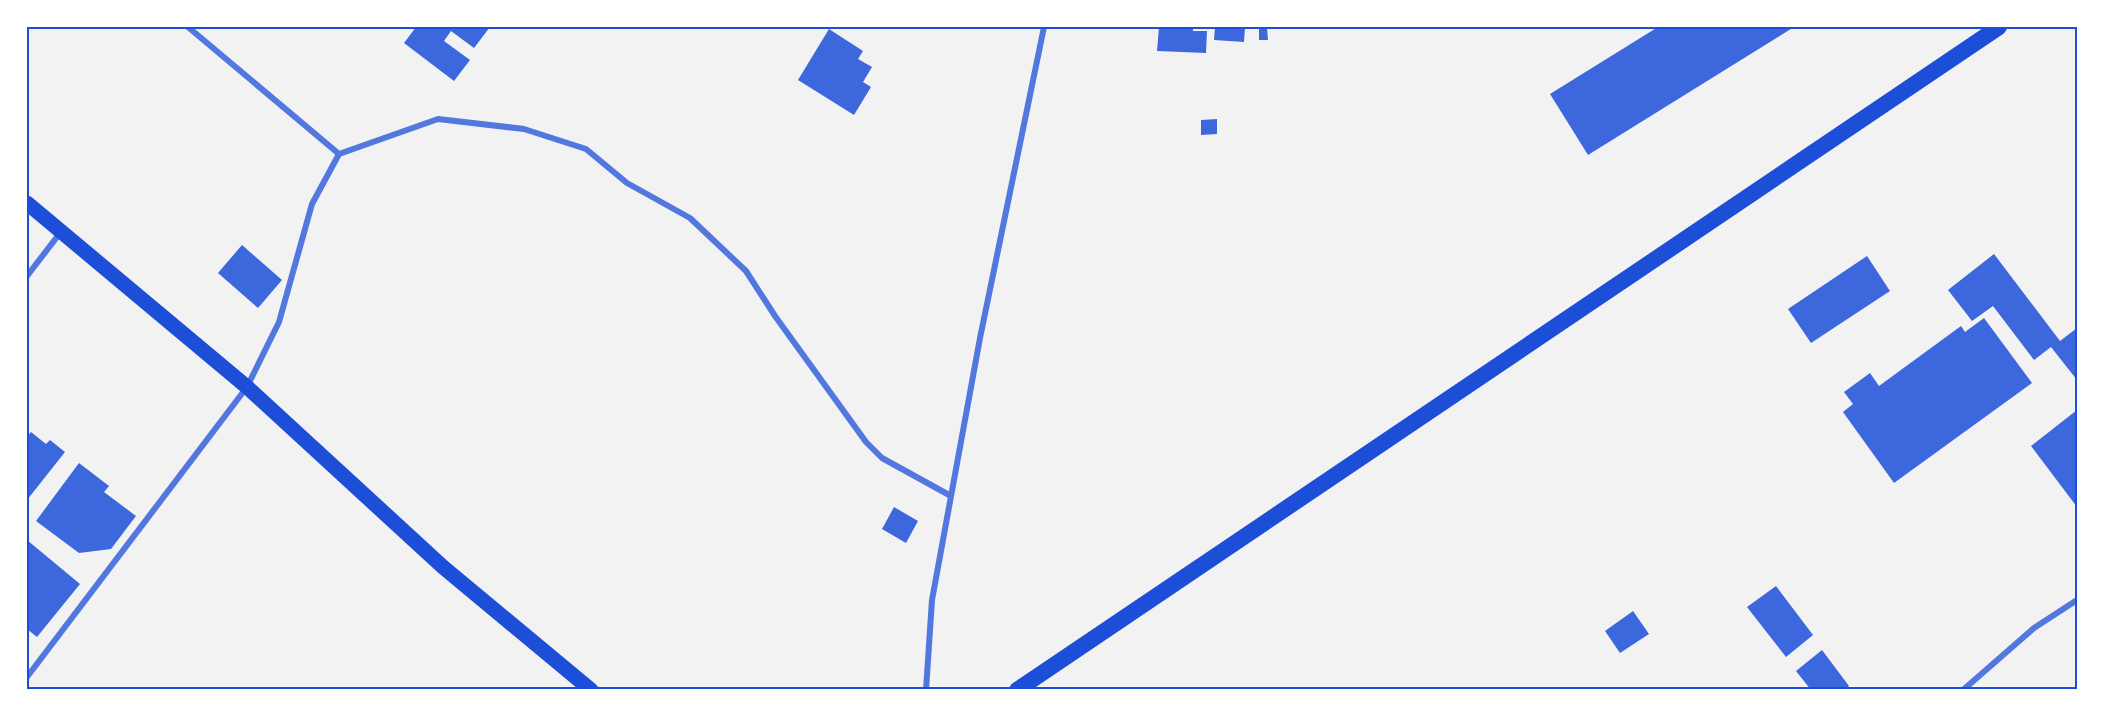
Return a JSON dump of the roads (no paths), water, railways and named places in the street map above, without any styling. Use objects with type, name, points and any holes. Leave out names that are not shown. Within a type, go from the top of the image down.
[{"type":"highway","points":[[1017,690],[1999,27]]},
{"type":"main road","points":[[27,203],[247,387],[443,567],[591,690]]},
{"type":"street","points":[[188,27],[339,154]]},
{"type":"street","points":[[926,690],[932,600],[980,338],[1044,27]]},
{"type":"street","points":[[27,677],[247,387],[279,322],[312,204],[339,154],[438,119],[524,129],[586,149],[627,183],[690,218],[746,271],[775,316],[866,442],[882,458],[951,496]]},
{"type":"street","points":[[27,276],[61,233]]},
{"type":"street","points":[[1963,690],[2034,628],[2077,600]]}]
